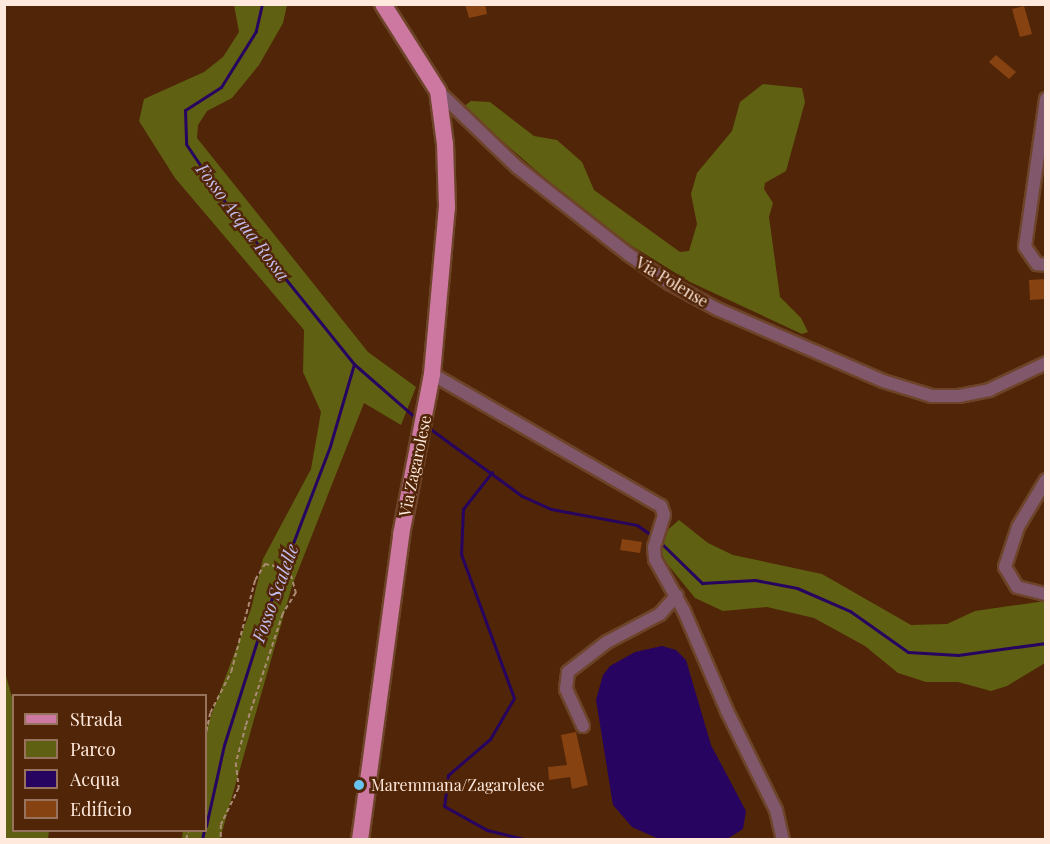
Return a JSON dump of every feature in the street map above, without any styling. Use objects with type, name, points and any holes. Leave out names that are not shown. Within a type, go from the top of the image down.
[{"type":"main road","name":"Via Polense","points":[[383,4],[438,91]]},
{"type":"main road","name":"Via Zagarolese","points":[[360,840],[401,535],[432,374],[447,207],[445,144],[438,91]]},
{"type":"street","name":"Via Polense","points":[[438,91],[517,167],[628,254],[669,283],[717,309],[883,381],[932,396],[960,396],[989,390],[1046,363]]},
{"type":"street","points":[[1046,99],[1025,247],[1036,264],[1046,264]]},
{"type":"street","points":[[432,374],[657,502],[664,515],[653,555],[677,595],[727,711],[776,810],[783,840]]},
{"type":"street","points":[[1046,480],[1020,521],[1005,567],[1017,587],[1046,594]]},
{"type":"street","points":[[583,726],[566,689],[568,672],[607,642],[660,614],[677,595]]},
{"type":"path","points":[[207,727],[210,713],[231,672],[255,580],[265,564],[275,566],[291,575],[296,593],[283,614],[246,726],[236,763],[238,788],[221,825],[221,840]]},
{"type":"green space","points":[[234,5],[287,5],[283,23],[259,65],[232,98],[207,111],[198,125],[197,138],[368,352],[416,387],[401,425],[364,403],[292,586],[220,839],[182,839],[183,832],[207,832],[207,726],[251,609],[263,559],[311,469],[321,412],[303,372],[304,330],[175,178],[139,121],[144,99],[204,72],[223,57],[239,32]]},
{"type":"green space","points":[[763,84],[802,88],[805,102],[786,171],[765,183],[764,189],[773,203],[769,217],[780,297],[801,318],[808,332],[802,334],[690,282],[629,244],[546,179],[463,107],[471,101],[490,102],[534,136],[557,140],[582,162],[594,190],[680,252],[689,251],[697,224],[691,194],[697,173],[732,131],[740,102]]},
{"type":"green space","points":[[679,520],[708,543],[733,555],[822,574],[911,625],[947,624],[975,611],[1045,601],[1045,663],[1007,686],[991,691],[958,682],[926,682],[898,673],[865,646],[814,618],[767,607],[723,611],[695,598],[660,555],[657,546],[663,534]]},
{"type":"green space","points":[[4,669],[12,697],[12,832],[49,832],[48,839],[5,839]]},
{"type":"water","points":[[662,646],[676,650],[686,660],[711,745],[746,811],[743,829],[727,839],[659,839],[632,827],[613,805],[596,700],[603,675],[610,666],[635,652]]},
{"type":"building","points":[[465,4],[485,4],[487,14],[469,18]]},
{"type":"building","points":[[1024,6],[1032,34],[1020,37],[1012,9]]},
{"type":"building","points":[[996,55],[1016,72],[1009,79],[989,62]]},
{"type":"building","points":[[1046,279],[1046,299],[1030,300],[1029,280]]},
{"type":"building","points":[[622,539],[642,542],[640,553],[620,550]]},
{"type":"building","points":[[576,732],[588,785],[572,789],[570,777],[549,780],[548,767],[567,765],[561,735]]},
{"type":"waterway","name":"Fosso Acqua Rossa","points":[[262,4],[256,31],[221,87],[185,110],[186,144],[231,211],[354,364],[418,420]]},
{"type":"waterway","name":"Fosso Scalelle","points":[[207,822],[224,745],[264,619],[330,446],[354,364]]},
{"type":"waterway","name":"Fosso Acqua Rossa","points":[[429,428],[522,496],[551,509],[637,525],[650,534]]},
{"type":"waterway","points":[[492,472],[463,509],[461,554],[514,698],[490,739],[448,775],[444,806],[487,830],[528,840]]},
{"type":"waterway","name":"Fosso Acqua Rossa","points":[[662,544],[702,583],[755,580],[797,588],[850,611],[908,652],[958,655],[1046,643]]},
{"type":"waterway","name":"Fosso Scalelle","points":[[202,840],[204,832]]},
{"type":"place","name":"Maremmana/Zagarolese","points":[[359,785]]}]
